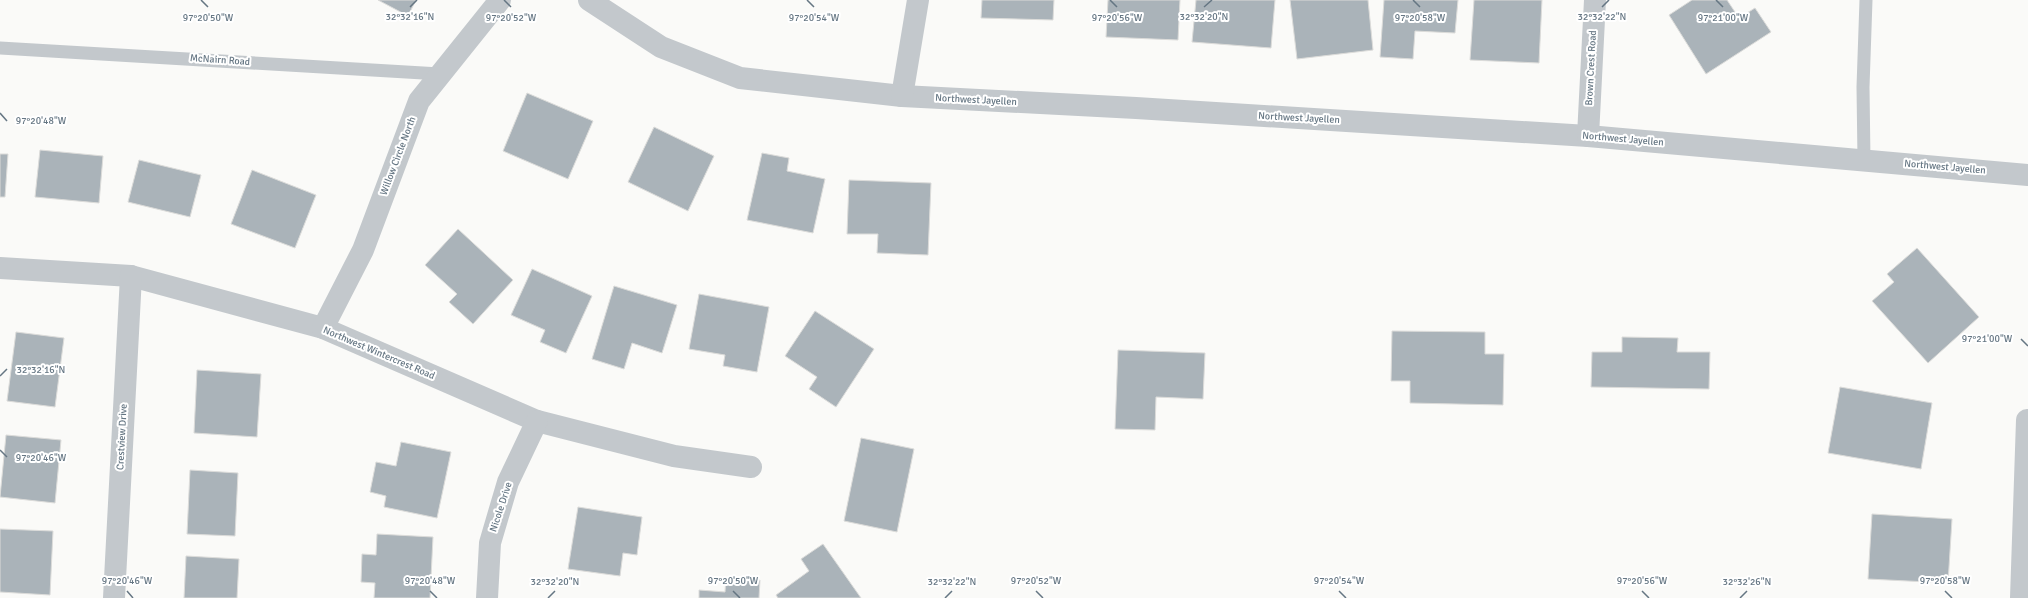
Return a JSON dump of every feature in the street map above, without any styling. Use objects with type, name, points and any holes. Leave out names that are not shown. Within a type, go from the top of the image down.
[{"type":"street","name":"Willow Circle North","points":[[323,328],[362,250],[419,101],[500,0]]},
{"type":"street","name":"Northwest Jayellen","points":[[590,0],[662,47],[740,78],[902,96],[1136,108],[1588,136],[2028,175]]},
{"type":"street","points":[[902,96],[918,0]]},
{"type":"street","name":"Brown Crest Road","points":[[1588,136],[1595,0]]},
{"type":"street","name":"Northwest Wintercrest Road","points":[[0,268],[131,276],[323,328],[537,421],[674,456],[751,467]]},
{"type":"street","name":"Crestview Drive","points":[[114,598],[131,276]]},
{"type":"street","points":[[2022,598],[2027,420]]},
{"type":"street","name":"Nicole Drive","points":[[487,598],[490,543],[508,482],[537,421]]},
{"type":"lane","points":[[1864,160],[1863,87],[1866,0]]},
{"type":"lane","name":"McNairn Road","points":[[0,48],[440,74]]},
{"type":"building","points":[[378,0],[416,0],[408,16]]},
{"type":"building","points":[[982,0],[1054,0],[1053,20],[981,18]]},
{"type":"building","points":[[1108,0],[1180,0],[1178,40],[1106,37]]},
{"type":"building","points":[[1196,0],[1275,0],[1271,48],[1192,42]]},
{"type":"building","points":[[1290,0],[1368,0],[1373,50],[1297,59]]},
{"type":"building","points":[[1384,0],[1458,0],[1455,33],[1415,31],[1413,59],[1380,57]]},
{"type":"building","points":[[1474,0],[1542,0],[1539,63],[1470,60]]},
{"type":"building","points":[[1692,0],[1727,0],[1739,18],[1755,8],[1771,32],[1706,74],[1669,15]]},
{"type":"building","points":[[527,93],[593,121],[568,179],[503,151]]},
{"type":"building","points":[[654,127],[714,156],[688,211],[628,182]]},
{"type":"building","points":[[40,150],[103,156],[99,203],[35,197]]},
{"type":"building","points":[[762,153],[789,158],[787,171],[825,179],[813,233],[747,220]]},
{"type":"building","points":[[0,154],[8,154],[5,197],[0,197]]},
{"type":"building","points":[[139,160],[201,175],[190,217],[128,202]]},
{"type":"building","points":[[252,170],[316,195],[295,248],[231,224]]},
{"type":"building","points":[[849,180],[931,183],[928,255],[877,253],[878,234],[847,234]]},
{"type":"building","points":[[458,229],[513,280],[473,324],[449,302],[457,294],[425,265]]},
{"type":"building","points":[[1917,248],[1979,317],[1928,363],[1872,301],[1894,282],[1887,274]]},
{"type":"building","points":[[532,269],[592,296],[566,353],[540,342],[545,330],[511,315]]},
{"type":"building","points":[[614,286],[677,305],[662,353],[632,343],[624,369],[592,359]]},
{"type":"building","points":[[699,294],[769,307],[757,372],[723,366],[725,355],[689,349]]},
{"type":"building","points":[[815,311],[874,349],[836,407],[809,389],[817,377],[785,356]]},
{"type":"building","points":[[1392,331],[1485,332],[1485,354],[1504,354],[1503,405],[1410,403],[1410,381],[1391,381]]},
{"type":"building","points":[[16,332],[64,338],[55,407],[7,401]]},
{"type":"building","points":[[1622,337],[1678,338],[1677,352],[1710,352],[1709,389],[1591,387],[1592,352],[1622,352]]},
{"type":"building","points":[[1118,350],[1205,353],[1203,399],[1156,397],[1155,430],[1115,429]]},
{"type":"building","points":[[197,370],[261,374],[257,437],[194,433]]},
{"type":"building","points":[[1840,387],[1932,403],[1921,469],[1828,453]]},
{"type":"building","points":[[6,435],[61,440],[55,503],[0,497]]},
{"type":"building","points":[[861,438],[914,449],[897,532],[844,521]]},
{"type":"building","points":[[401,442],[451,452],[437,518],[384,507],[386,496],[370,492],[376,462],[396,466]]},
{"type":"building","points":[[190,470],[238,473],[235,536],[187,534]]},
{"type":"building","points":[[578,507],[642,517],[637,555],[623,553],[620,576],[568,569]]},
{"type":"building","points":[[1872,514],[1952,519],[1948,583],[1868,579]]},
{"type":"building","points":[[0,529],[53,531],[50,595],[0,592]]},
{"type":"building","points":[[377,534],[433,537],[430,598],[374,598],[375,583],[361,582],[362,554],[376,555]]},
{"type":"building","points":[[823,544],[861,598],[778,598],[776,595],[809,571],[801,559]]},
{"type":"building","points":[[186,556],[239,559],[237,598],[184,598]]},
{"type":"building","points":[[726,578],[760,580],[759,598],[699,598],[699,590],[725,592]]}]
